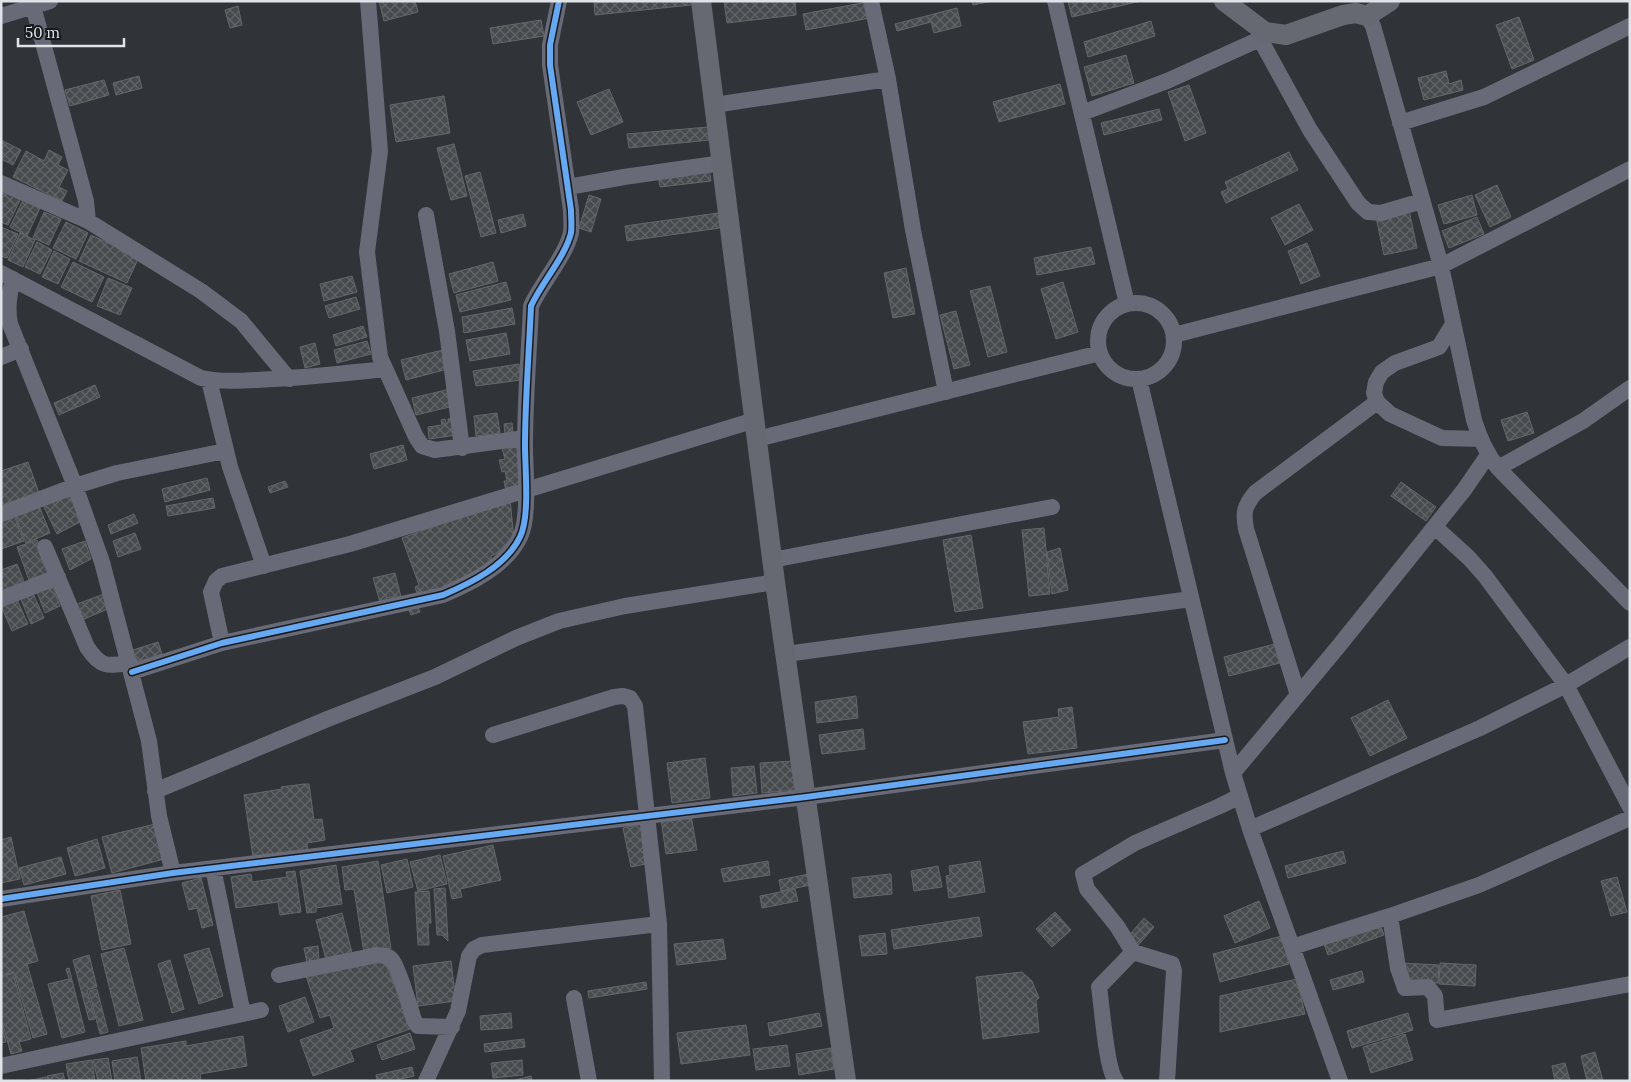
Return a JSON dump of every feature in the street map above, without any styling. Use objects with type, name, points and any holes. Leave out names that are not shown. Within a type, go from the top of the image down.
[{"type":"main road","points":[[701,1],[772,560],[846,1081]]},
{"type":"main road","points":[[1224,1],[1262,36],[1286,35],[1343,15],[1356,13],[1366,16],[1390,1]]},
{"type":"street","points":[[1,16],[50,1]]},
{"type":"street","points":[[368,1],[380,151],[367,252],[380,357],[416,437],[422,446],[434,450],[462,448],[525,438]]},
{"type":"street","points":[[45,547],[92,656],[100,663],[109,666],[131,667],[222,643],[443,595],[481,576],[501,561],[517,542],[523,527],[526,491],[525,438],[531,306],[537,292],[564,250],[571,232],[571,210],[550,65],[550,45],[559,1]]},
{"type":"street","points":[[871,1],[888,79],[913,230],[946,392]]},
{"type":"street","points":[[1055,1],[1127,304]]},
{"type":"street","points":[[33,6],[86,201],[88,221]]},
{"type":"street","points":[[1366,16],[1373,26],[1440,266],[1474,420],[1480,439],[1488,455],[1498,468],[1630,603]]},
{"type":"street","points":[[1400,123],[1484,98],[1630,26]]},
{"type":"street","points":[[1082,113],[1167,81],[1262,36],[1310,130],[1358,203],[1368,212],[1381,213],[1422,200]]},
{"type":"street","points":[[714,105],[888,79]]},
{"type":"street","points":[[568,187],[722,163]]},
{"type":"street","points":[[1174,335],[1440,266],[1630,169]]},
{"type":"street","points":[[1,183],[88,221],[201,291],[241,320],[289,379]]},
{"type":"street","points":[[426,214],[447,331],[462,448]]},
{"type":"street","points":[[7,276],[201,378],[209,380],[289,379],[385,369]]},
{"type":"street","points":[[7,276],[10,324],[75,486],[102,562],[149,741],[159,816],[173,873]]},
{"type":"street","points":[[1140,303],[1152,306],[1162,313],[1170,323],[1174,335],[1174,347],[1170,359],[1162,369],[1152,376],[1140,379],[1127,378],[1115,373],[1106,364],[1100,353],[1098,341],[1100,328],[1106,317],[1116,309],[1127,304],[1140,303]]},
{"type":"street","points":[[1453,324],[1439,347],[1395,363],[1382,372],[1376,382],[1374,393],[1377,402],[1390,414],[1442,438],[1480,439]]},
{"type":"street","points":[[1,357],[20,349]]},
{"type":"street","points":[[222,643],[211,592],[212,586],[222,576],[350,544],[526,491],[756,430],[946,392],[1100,353]]},
{"type":"street","points":[[1140,379],[1233,773],[1250,829],[1340,1081]]},
{"type":"street","points":[[209,380],[226,451],[264,566]]},
{"type":"street","points":[[1498,468],[1583,421],[1630,388]]},
{"type":"street","points":[[1298,695],[1246,529],[1244,516],[1247,504],[1255,493],[1377,402]]},
{"type":"street","points":[[1,514],[75,486],[117,473],[226,451]]},
{"type":"street","points":[[1233,773],[1435,527],[1488,455]]},
{"type":"street","points":[[772,560],[1052,507]]},
{"type":"street","points":[[1435,527],[1469,558],[1485,576],[1566,685],[1630,807]]},
{"type":"street","points":[[1,600],[58,577]]},
{"type":"street","points":[[155,791],[330,718],[435,677],[516,638],[559,621],[625,606],[775,582]]},
{"type":"street","points":[[786,654],[1191,599]]},
{"type":"street","points":[[1250,829],[1480,728],[1566,685],[1630,647]]},
{"type":"street","points":[[493,735],[614,697],[623,696],[630,698],[635,706],[659,924],[662,1081]]},
{"type":"street","points":[[1,899],[173,873],[806,798],[1226,740]]},
{"type":"street","points":[[1167,1081],[1174,971],[1172,964],[1133,952],[1116,926],[1087,889],[1083,874],[1135,843],[1240,796]]},
{"type":"street","points":[[1292,947],[1479,885],[1630,818]]},
{"type":"street","points":[[205,869],[243,1014]]},
{"type":"street","points":[[1390,916],[1398,968],[1405,988],[1428,987],[1435,996],[1437,1020],[1630,984]]},
{"type":"street","points":[[426,1081],[458,1012],[469,956],[474,949],[482,945],[659,924]]},
{"type":"street","points":[[1116,1081],[1113,1077],[1107,1055],[1099,987],[1133,952]]},
{"type":"street","points":[[279,975],[377,955],[386,956],[392,960],[414,1020],[418,1026],[452,1027]]},
{"type":"street","points":[[574,998],[589,1081]]},
{"type":"street","points":[[1,1066],[261,1010]]},
{"type":"building","points":[[379,1],[415,1],[418,12],[384,21]]},
{"type":"building","points":[[614,1],[691,1],[691,5],[595,15],[594,3]]},
{"type":"building","points":[[724,1],[795,1],[796,15],[727,23]]},
{"type":"building","points":[[972,1],[993,1],[973,5]]},
{"type":"building","points":[[1068,1],[1141,1],[1072,17]]},
{"type":"building","points":[[867,2],[870,18],[806,30],[803,14]]},
{"type":"building","points":[[238,6],[242,25],[230,28],[225,10]]},
{"type":"building","points":[[957,8],[961,26],[934,33],[931,22],[897,31],[895,24]]},
{"type":"building","points":[[1519,17],[1534,60],[1512,69],[1496,25]]},
{"type":"building","points":[[541,20],[544,36],[493,44],[490,28]]},
{"type":"building","points":[[1151,21],[1155,36],[1088,57],[1084,42]]},
{"type":"building","points":[[1126,55],[1134,83],[1092,96],[1084,67]]},
{"type":"building","points":[[1446,71],[1449,84],[1461,80],[1463,90],[1424,100],[1418,78]]},
{"type":"building","points":[[139,76],[142,88],[116,95],[113,83]]},
{"type":"building","points":[[104,80],[109,95],[70,106],[65,90]]},
{"type":"building","points":[[1060,84],[1065,104],[999,122],[993,102]]},
{"type":"building","points":[[1189,85],[1206,133],[1185,141],[1168,92]]},
{"type":"building","points":[[609,89],[623,122],[591,135],[577,102]]},
{"type":"building","points":[[444,96],[450,133],[396,142],[390,105]]},
{"type":"building","points":[[1159,109],[1162,120],[1104,135],[1101,123]]},
{"type":"building","points":[[708,127],[710,140],[629,148],[627,134]]},
{"type":"building","points":[[1,140],[21,150],[13,165],[1,159]]},
{"type":"building","points":[[454,144],[467,196],[451,200],[437,148]]},
{"type":"building","points":[[49,150],[62,157],[58,165],[68,170],[59,187],[67,191],[62,201],[13,177],[26,151],[44,161]]},
{"type":"building","points":[[1289,152],[1298,170],[1226,203],[1221,192],[1228,189],[1225,182]]},
{"type":"building","points":[[709,168],[711,181],[660,187],[658,175]]},
{"type":"building","points":[[480,172],[496,233],[481,237],[465,176]]},
{"type":"building","points":[[1497,185],[1511,217],[1490,227],[1475,195]]},
{"type":"building","points":[[1,190],[21,198],[8,225],[1,222]]},
{"type":"building","points":[[589,195],[601,199],[591,232],[579,228]]},
{"type":"building","points":[[1472,195],[1477,215],[1444,224],[1438,205]]},
{"type":"building","points":[[23,200],[40,208],[27,236],[10,227]]},
{"type":"building","points":[[1299,204],[1313,230],[1285,245],[1271,218]]},
{"type":"building","points":[[1409,210],[1417,248],[1384,255],[1376,217]]},
{"type":"building","points":[[44,212],[61,219],[49,245],[33,238]]},
{"type":"building","points":[[718,213],[720,228],[627,241],[625,226]]},
{"type":"building","points":[[523,214],[526,226],[501,233],[498,220]]},
{"type":"building","points":[[1477,217],[1484,234],[1449,248],[1442,231]]},
{"type":"building","points":[[66,222],[88,233],[76,259],[53,248]]},
{"type":"building","points":[[1,227],[18,234],[7,258],[1,256]]},
{"type":"building","points":[[20,233],[35,240],[23,267],[8,260]]},
{"type":"building","points":[[91,235],[139,257],[127,283],[79,261]]},
{"type":"building","points":[[37,242],[52,250],[40,274],[25,267]]},
{"type":"building","points":[[1307,243],[1320,276],[1301,284],[1288,251]]},
{"type":"building","points":[[1091,247],[1095,264],[1037,275],[1034,258]]},
{"type":"building","points":[[54,251],[70,259],[58,284],[42,277]]},
{"type":"building","points":[[73,262],[104,277],[92,302],[61,287]]},
{"type":"building","points":[[493,262],[498,281],[454,293],[449,274]]},
{"type":"building","points":[[906,268],[915,314],[893,318],[884,273]]},
{"type":"building","points":[[352,276],[357,292],[324,301],[320,284]]},
{"type":"building","points":[[108,278],[132,288],[120,315],[97,306]]},
{"type":"building","points":[[506,282],[511,300],[460,312],[456,295]]},
{"type":"building","points":[[1063,282],[1078,332],[1056,339],[1041,289]]},
{"type":"building","points":[[990,286],[1007,352],[988,357],[970,291]]},
{"type":"building","points":[[356,297],[360,309],[329,318],[325,306]]},
{"type":"building","points":[[512,308],[515,324],[464,333],[462,317]]},
{"type":"building","points":[[956,311],[970,365],[954,369],[940,315]]},
{"type":"building","points":[[363,326],[367,337],[336,346],[333,335]]},
{"type":"building","points":[[506,333],[510,354],[470,361],[466,340]]},
{"type":"building","points":[[367,341],[371,354],[337,363],[334,350]]},
{"type":"building","points":[[315,343],[320,364],[305,368],[300,347]]},
{"type":"building","points":[[443,350],[448,369],[406,380],[401,360]]},
{"type":"building","points":[[519,364],[521,380],[476,386],[473,371]]},
{"type":"building","points":[[95,385],[100,397],[59,415],[54,403]]},
{"type":"building","points":[[450,389],[454,406],[416,415],[412,398]]},
{"type":"building","points":[[1527,412],[1534,433],[1508,441],[1501,420]]},
{"type":"building","points":[[497,413],[500,433],[476,436],[474,416]]},
{"type":"building","points":[[455,418],[457,435],[429,439],[428,427],[442,425],[441,420],[445,419],[446,423],[448,423],[448,419]]},
{"type":"building","points":[[512,423],[513,433],[505,434],[504,424]]},
{"type":"building","points":[[403,445],[407,460],[374,469],[370,454]]},
{"type":"building","points":[[516,445],[525,486],[506,491],[505,471],[502,472],[499,460],[505,459],[502,448]]},
{"type":"building","points":[[28,462],[39,493],[1,507],[1,471]]},
{"type":"building","points":[[207,478],[210,490],[165,502],[162,489]]},
{"type":"building","points":[[285,481],[288,487],[270,493],[268,487]]},
{"type":"building","points":[[1401,482],[1436,507],[1426,521],[1391,496]]},
{"type":"building","points":[[69,493],[82,521],[57,534],[43,505]]},
{"type":"building","points":[[213,498],[215,508],[168,516],[166,506]]},
{"type":"building","points":[[510,499],[514,539],[499,553],[491,556],[492,563],[481,570],[449,583],[450,585],[418,596],[415,587],[419,585],[402,538]]},
{"type":"building","points":[[38,503],[50,533],[26,543],[14,512]]},
{"type":"building","points":[[13,512],[24,541],[1,549],[1,517]]},
{"type":"building","points":[[134,514],[138,523],[111,534],[108,525]]},
{"type":"building","points":[[1044,528],[1050,594],[1029,596],[1022,530]]},
{"type":"building","points":[[135,533],[141,549],[118,557],[113,541]]},
{"type":"building","points":[[971,535],[983,608],[955,612],[943,540]]},
{"type":"building","points":[[37,540],[50,572],[29,580],[17,547]]},
{"type":"building","points":[[85,541],[91,559],[70,570],[62,549]]},
{"type":"building","points":[[1060,548],[1068,590],[1052,594],[1047,552]]},
{"type":"building","points":[[17,564],[25,584],[4,592],[1,586],[1,570]]},
{"type":"building","points":[[395,573],[401,597],[386,598],[387,601],[380,602],[373,578]]},
{"type":"building","points":[[52,585],[60,606],[45,613],[37,592]]},
{"type":"building","points":[[32,591],[44,618],[31,624],[20,597]]},
{"type":"building","points":[[104,594],[110,608],[82,620],[77,604]]},
{"type":"building","points":[[15,595],[28,624],[12,631],[1,606]]},
{"type":"building","points":[[417,605],[420,612],[411,615],[408,608]]},
{"type":"building","points":[[158,642],[162,654],[137,662],[133,650]]},
{"type":"building","points":[[1275,644],[1280,663],[1229,676],[1224,657]]},
{"type":"building","points":[[856,696],[858,718],[817,723],[815,702]]},
{"type":"building","points":[[1388,700],[1407,738],[1370,756],[1351,718]]},
{"type":"building","points":[[1072,707],[1077,748],[1028,754],[1023,722],[1059,717],[1058,709]]},
{"type":"building","points":[[863,729],[865,749],[822,754],[819,735]]},
{"type":"building","points":[[705,758],[710,798],[672,803],[667,763]]},
{"type":"building","points":[[794,761],[796,790],[762,793],[760,763]]},
{"type":"building","points":[[754,766],[757,793],[733,796],[731,768]]},
{"type":"building","points":[[309,784],[314,820],[322,819],[325,840],[307,843],[308,853],[253,857],[244,795]]},
{"type":"building","points":[[691,815],[697,850],[666,854],[661,819]]},
{"type":"building","points":[[159,823],[168,858],[112,873],[102,837]]},
{"type":"building","points":[[642,824],[650,863],[631,867],[623,828]]},
{"type":"building","points":[[11,837],[20,879],[1,883],[1,840]]},
{"type":"building","points":[[97,839],[105,868],[75,876],[67,848]]},
{"type":"building","points":[[493,845],[501,880],[460,889],[462,897],[452,899],[443,856]]},
{"type":"building","points":[[1343,851],[1346,863],[1288,878],[1285,866]]},
{"type":"building","points":[[440,855],[447,884],[418,891],[410,862]]},
{"type":"building","points":[[61,857],[66,874],[24,885],[19,868]]},
{"type":"building","points":[[407,859],[413,887],[387,893],[381,865]]},
{"type":"building","points":[[378,861],[391,949],[364,953],[354,889],[345,890],[342,867]]},
{"type":"building","points":[[768,861],[770,875],[724,882],[721,869]]},
{"type":"building","points":[[980,861],[985,892],[949,898],[946,876],[950,875],[949,866]]},
{"type":"building","points":[[336,865],[342,904],[316,908],[316,912],[307,913],[300,871]]},
{"type":"building","points":[[938,866],[942,887],[914,891],[911,871]]},
{"type":"building","points":[[295,871],[301,912],[280,915],[278,902],[236,908],[231,877],[251,874],[252,882],[287,877],[286,872]]},
{"type":"building","points":[[809,874],[811,885],[781,891],[779,880]]},
{"type":"building","points":[[891,874],[892,894],[854,898],[852,878]]},
{"type":"building","points":[[1617,877],[1627,912],[1611,916],[1601,881]]},
{"type":"building","points":[[201,878],[213,925],[202,928],[197,908],[189,910],[182,883]]},
{"type":"building","points":[[445,888],[448,941],[442,935],[437,935],[434,889]]},
{"type":"building","points":[[795,889],[798,901],[762,908],[760,896]]},
{"type":"building","points":[[120,890],[131,944],[102,950],[91,896]]},
{"type":"building","points":[[429,891],[431,923],[428,923],[429,945],[418,945],[415,892]]},
{"type":"building","points":[[1259,901],[1270,928],[1235,943],[1224,916]]},
{"type":"building","points":[[24,911],[38,961],[27,964],[47,1034],[33,1038],[14,972],[1,976],[1,917]]},
{"type":"building","points":[[1055,912],[1071,930],[1052,947],[1036,929]]},
{"type":"building","points":[[342,913],[352,953],[326,960],[316,920]]},
{"type":"building","points":[[979,917],[982,936],[894,949],[891,930]]},
{"type":"building","points":[[1144,918],[1154,927],[1136,948],[1126,939]]},
{"type":"building","points":[[1380,924],[1384,935],[1328,955],[1324,944]]},
{"type":"building","points":[[885,933],[887,954],[862,956],[859,936]]},
{"type":"building","points":[[1282,936],[1289,964],[1220,982],[1213,954]]},
{"type":"building","points":[[723,939],[726,959],[677,965],[674,944]]},
{"type":"building","points":[[318,946],[319,961],[307,963],[304,948]]},
{"type":"building","points":[[124,948],[143,1020],[119,1026],[101,954]]},
{"type":"building","points":[[209,948],[223,996],[199,1004],[184,955]]},
{"type":"building","points":[[89,955],[97,987],[87,990],[95,1019],[89,1020],[73,960]]},
{"type":"building","points":[[170,960],[184,1009],[172,1013],[158,964]]},
{"type":"building","points":[[384,961],[413,1028],[350,1050],[354,1061],[313,1076],[300,1040],[334,1028],[330,1015],[320,1018],[306,976]]},
{"type":"building","points":[[451,961],[456,1001],[418,1006],[413,966]]},
{"type":"building","points":[[1401,963],[1439,965],[1438,983],[1400,982]]},
{"type":"building","points":[[1440,963],[1476,965],[1475,986],[1439,984]]},
{"type":"building","points":[[69,968],[85,1032],[62,1038],[48,984],[69,979],[66,969]]},
{"type":"building","points":[[1362,971],[1364,982],[1333,990],[1330,980]]},
{"type":"building","points":[[1022,972],[1032,981],[1039,998],[1036,1000],[1039,1032],[983,1039],[976,977]]},
{"type":"building","points":[[13,973],[31,1039],[19,1042],[22,1051],[11,1054],[1,1018],[1,977]]},
{"type":"building","points":[[1297,979],[1305,1014],[1220,1032],[1220,996]]},
{"type":"building","points":[[646,982],[647,989],[589,998],[588,991]]},
{"type":"building","points":[[97,989],[108,1032],[100,1034],[89,991]]},
{"type":"building","points":[[305,997],[314,1022],[288,1032],[279,1006]]},
{"type":"building","points":[[511,1013],[512,1028],[481,1030],[480,1016]]},
{"type":"building","points":[[819,1013],[822,1026],[770,1036],[768,1023]]},
{"type":"building","points":[[1408,1013],[1413,1030],[1352,1048],[1347,1031]]},
{"type":"building","points":[[1,1022],[6,1042],[1,1043]]},
{"type":"building","points":[[746,1025],[750,1055],[681,1064],[677,1033]]},
{"type":"building","points":[[410,1033],[415,1049],[382,1060],[377,1045]]},
{"type":"building","points":[[1405,1034],[1413,1060],[1371,1073],[1363,1047]]},
{"type":"building","points":[[243,1036],[247,1066],[200,1074],[201,1081],[146,1081],[141,1048],[186,1041],[186,1046]]},
{"type":"building","points":[[524,1039],[525,1047],[485,1052],[484,1044]]},
{"type":"building","points":[[787,1045],[790,1066],[756,1070],[753,1049]]},
{"type":"building","points":[[831,1048],[834,1069],[799,1075],[796,1054]]},
{"type":"building","points":[[1595,1052],[1603,1081],[1587,1081],[1581,1056]]},
{"type":"building","points":[[137,1057],[141,1081],[115,1081],[112,1061]]},
{"type":"building","points":[[108,1058],[112,1081],[98,1081],[93,1060]]},
{"type":"building","points":[[92,1060],[95,1081],[69,1081],[66,1064]]},
{"type":"building","points":[[522,1060],[523,1075],[493,1078],[491,1063]]},
{"type":"building","points":[[1565,1063],[1570,1081],[1555,1081],[1552,1066]]},
{"type":"building","points":[[412,1067],[414,1076],[392,1081],[377,1081],[376,1075]]},
{"type":"building","points":[[63,1073],[65,1081],[48,1081],[47,1076]]},
{"type":"building","points":[[531,1076],[532,1081],[515,1080]]},
{"type":"building","points":[[46,1077],[46,1081],[27,1081]]},
{"type":"cycle path","points":[[132,672],[222,643],[443,595],[487,572],[506,557],[514,547],[523,528],[526,505],[525,429],[531,306],[564,251],[571,233],[571,210],[550,65],[550,45],[559,1]]},
{"type":"cycle path","points":[[1,899],[173,873],[806,797],[1225,740]]}]
